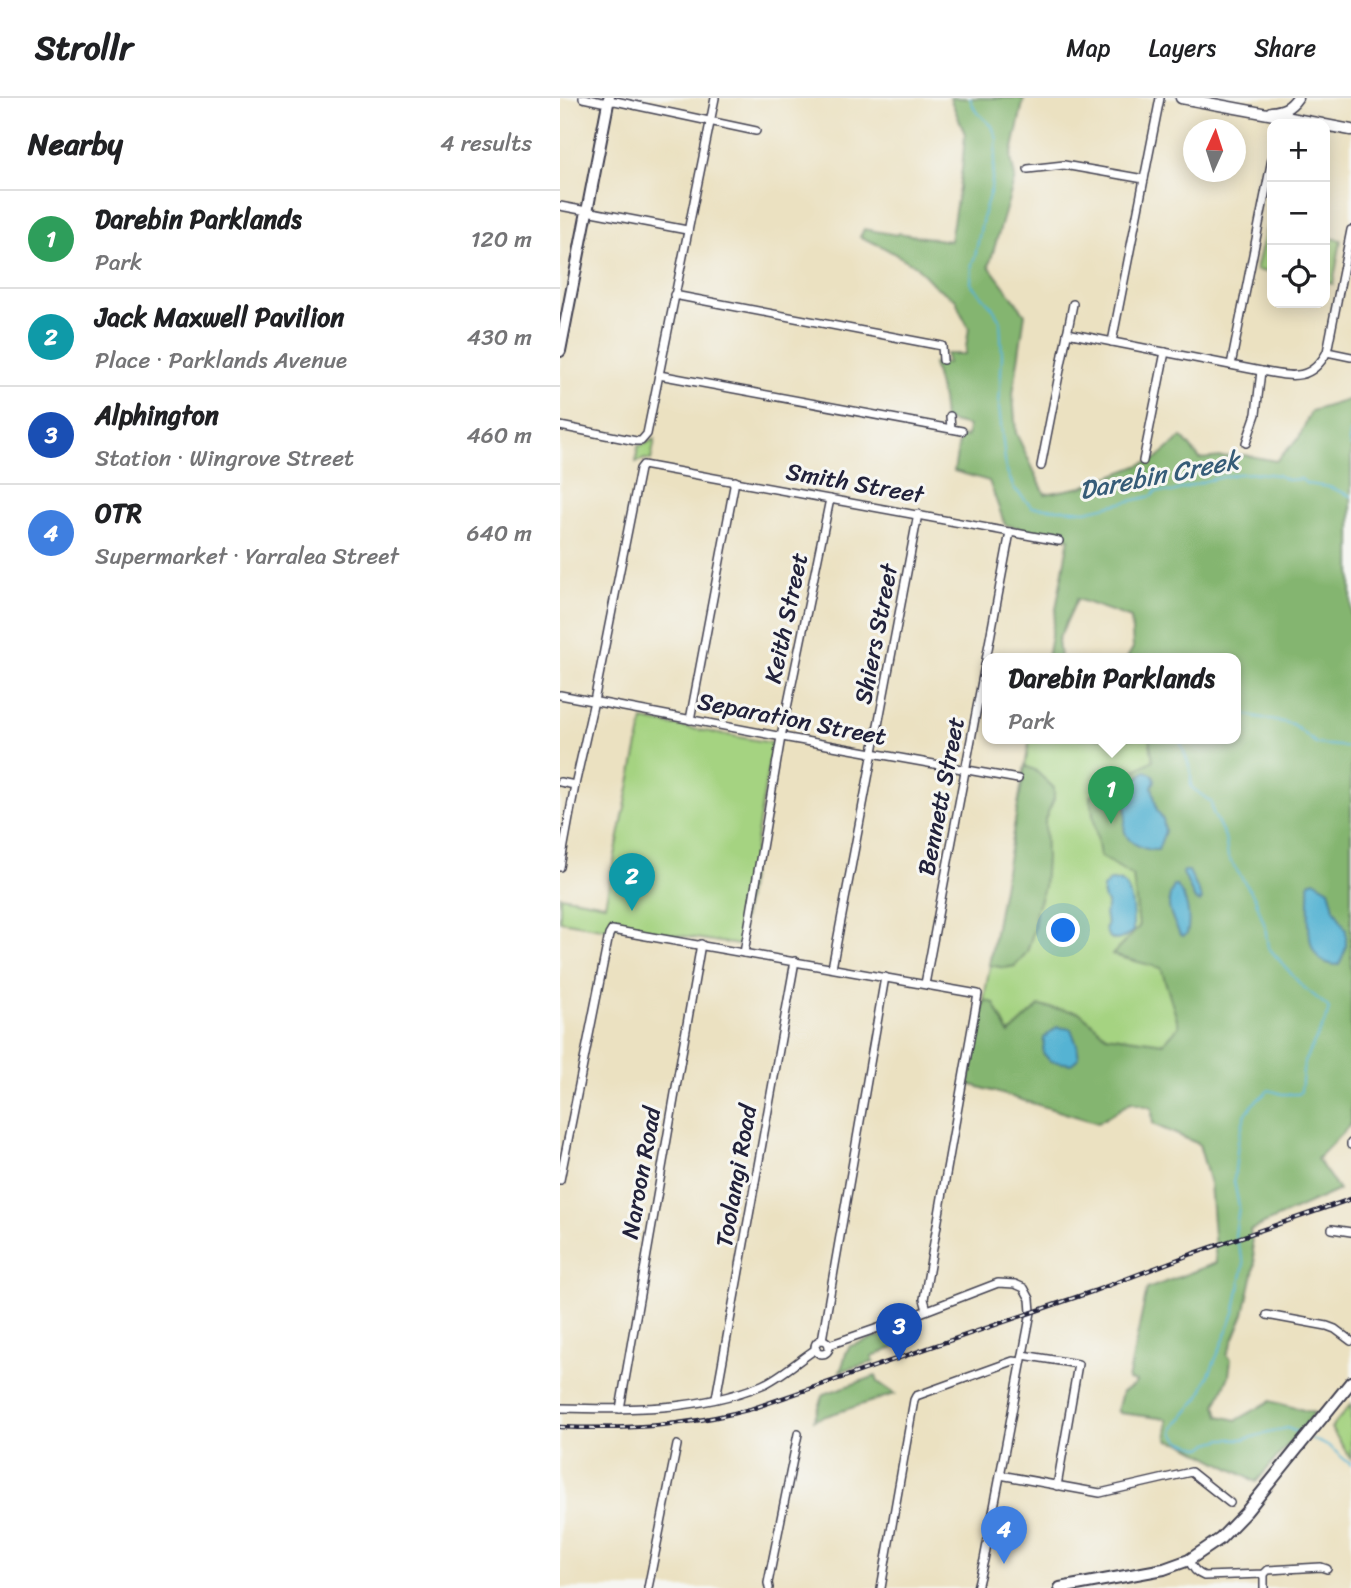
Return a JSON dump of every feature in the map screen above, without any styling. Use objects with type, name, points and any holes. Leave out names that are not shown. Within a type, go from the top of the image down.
[{"type":"main road","points":[[1181,98],[1297,119],[1299,98]]},
{"type":"main road","points":[[1257,111],[1285,109],[1299,98]]},
{"type":"main road","points":[[560,351],[563,318],[609,100]]},
{"type":"main road","points":[[1330,126],[1351,130]]},
{"type":"main road","points":[[1060,1588],[1119,1581],[1164,1569],[1189,1560],[1220,1539],[1351,1382]]},
{"type":"street","points":[[583,98],[615,101],[757,131]]},
{"type":"street","points":[[560,426],[641,441],[646,435],[715,98]]},
{"type":"street","points":[[1112,342],[1160,98]]},
{"type":"street","points":[[1028,169],[1064,165],[1144,179]]},
{"type":"street","points":[[1231,365],[1267,182]]},
{"type":"street","points":[[560,206],[687,230]]},
{"type":"street","points":[[1067,333],[1261,371],[1293,376],[1306,374],[1316,368],[1327,352],[1351,230]]},
{"type":"street","points":[[674,295],[942,346],[943,360]]},
{"type":"street","points":[[1041,466],[1073,303]]},
{"type":"street","points":[[1143,461],[1165,352]]},
{"type":"street","points":[[1327,352],[1351,356]]},
{"type":"street","points":[[1246,443],[1256,414],[1261,371]]},
{"type":"street","points":[[659,375],[962,431]]},
{"type":"street","points":[[950,416],[951,429]]},
{"type":"street","name":"Smith Street","points":[[594,701],[640,469],[643,465],[1059,541]]},
{"type":"street","points":[[690,720],[735,481]]},
{"type":"street","name":"Keith Street","points":[[744,953],[781,737],[830,499]]},
{"type":"street","name":"Shiers Street","points":[[832,968],[918,514]]},
{"type":"street","name":"Bennett Street","points":[[987,653],[1010,532]]},
{"type":"street","name":"Bennett Street","points":[[925,984],[982,680]]},
{"type":"street","name":"Separation Street","points":[[560,695],[1018,779]]},
{"type":"street","points":[[560,867],[594,701]]},
{"type":"street","points":[[560,782],[575,785]]},
{"type":"street","points":[[560,1180],[568,1123],[612,930],[978,993],[924,1296],[927,1310]]},
{"type":"street","name":"Naroon Road","points":[[620,1409],[701,944]]},
{"type":"street","name":"Toolangi Road","points":[[716,1398],[795,961]]},
{"type":"street","points":[[560,1408],[674,1406],[716,1398],[765,1384],[816,1349],[824,1353],[828,1351],[825,1342],[886,977]]},
{"type":"street","points":[[1332,1228],[1351,1232]]},
{"type":"street","points":[[825,1342],[927,1310],[998,1283],[1024,1288],[1030,1299],[1031,1312],[977,1588]]},
{"type":"street","points":[[1267,1315],[1327,1326],[1351,1341]]},
{"type":"street","points":[[881,1588],[916,1396],[1022,1359],[1078,1364],[1057,1486]]},
{"type":"street","points":[[769,1588],[798,1434]]},
{"type":"street","points":[[648,1588],[677,1445]]},
{"type":"street","points":[[1000,1475],[1101,1493],[1191,1472],[1230,1503]]},
{"type":"street","points":[[1189,1560],[1192,1568],[1204,1576],[1264,1574],[1268,1570],[1321,1567],[1327,1569]]},
{"type":"street","points":[[1264,1574],[1264,1588]]},
{"type":"green space","points":[[950,98],[1024,98],[1011,158],[1015,178],[989,266],[1025,314],[1013,394],[1016,433],[1045,494],[1082,487],[1156,459],[1182,437],[1200,459],[1245,455],[1276,461],[1299,438],[1311,411],[1351,399],[1351,1124],[1317,1159],[1339,1190],[1250,1230],[1255,1264],[1244,1314],[1227,1355],[1231,1359],[1229,1376],[1216,1405],[1219,1416],[1237,1420],[1270,1401],[1315,1413],[1256,1482],[1182,1443],[1168,1440],[1167,1419],[1117,1411],[1122,1392],[1136,1382],[1128,1380],[1147,1289],[1216,1263],[1210,1183],[1199,1144],[1153,1124],[1152,1108],[1131,1102],[1098,1123],[969,1084],[985,1000],[994,1003],[1009,1034],[1039,1006],[1079,1012],[1106,1035],[1164,1043],[1179,1026],[1161,968],[1112,955],[1139,927],[1133,876],[1100,856],[1090,796],[1153,760],[1150,744],[1241,744],[1241,653],[1130,653],[1133,648],[1131,618],[1077,599],[1058,640],[1059,653],[1048,653],[1069,538],[1005,525],[989,481],[954,471],[960,436],[967,437],[968,426],[944,420],[933,364],[947,363],[946,354],[965,354],[969,328],[956,300],[935,286],[916,266],[860,237],[864,229],[950,241],[965,134]]},
{"type":"green space","points":[[1267,226],[1267,272],[1256,270]]},
{"type":"green space","points":[[1330,238],[1341,240],[1333,284],[1330,283]]},
{"type":"green space","points":[[655,439],[651,460],[636,462],[638,446]]},
{"type":"green space","points":[[643,720],[772,743],[739,945],[612,925],[606,929],[560,921],[560,896],[605,904]]},
{"type":"green space","points":[[1029,744],[1171,744],[1210,1183],[1199,1144],[1153,1124],[1152,1108],[1131,1102],[1098,1123],[969,1084]]},
{"type":"green space","points":[[1025,766],[1035,770],[1054,788],[1054,799],[1045,819],[1044,887],[1036,911],[1034,929],[1027,952],[1015,966],[1005,968],[989,965]]},
{"type":"green space","points":[[897,1331],[902,1345],[872,1356],[874,1362],[840,1371],[850,1346]]},
{"type":"green space","points":[[876,1376],[878,1382],[895,1394],[814,1420],[824,1394]]},
{"type":"green space","points":[[1351,1404],[1351,1459],[1331,1428]]},
{"type":"water","points":[[1146,771],[1153,775],[1155,781],[1152,786],[1165,831],[1158,850],[1134,843],[1124,830],[1130,790],[1136,779]]},
{"type":"water","points":[[1184,871],[1189,871],[1202,899],[1200,902],[1195,900]]},
{"type":"water","points":[[1314,880],[1329,889],[1334,908],[1346,930],[1346,948],[1339,965],[1326,963],[1317,956],[1312,946],[1309,934],[1309,882]]},
{"type":"water","points":[[1109,881],[1120,882],[1125,886],[1132,904],[1133,931],[1118,940],[1110,938],[1105,929],[1107,903],[1103,897],[1103,888]]},
{"type":"water","points":[[1174,886],[1181,892],[1188,909],[1187,934],[1184,936],[1180,935],[1170,911],[1169,899]]},
{"type":"water","points":[[1057,1027],[1071,1029],[1079,1058],[1071,1064],[1050,1061],[1043,1053],[1044,1038]]},
{"type":"waterway","name":"Darebin Creek","points":[[970,98],[975,110],[992,126],[997,139],[991,189],[972,263],[971,284],[1000,320],[1002,355],[999,407],[1006,469],[1014,488],[1032,507],[1086,511],[1152,496],[1156,491],[1172,492],[1205,481],[1257,473],[1278,475],[1287,480],[1301,479],[1307,484],[1329,487],[1351,496]]},
{"type":"waterway","points":[[1351,431],[1351,447]]},
{"type":"waterway","name":"Darebin Creek","points":[[1241,713],[1292,724],[1317,744],[1351,747]]},
{"type":"waterway","name":"Darebin Creek","points":[[1181,744],[1191,771],[1191,787],[1211,802],[1213,813],[1225,837],[1228,857],[1255,898],[1265,926],[1268,947],[1301,985],[1329,1009],[1304,1062],[1299,1094],[1282,1094],[1269,1090],[1245,1115],[1238,1142],[1234,1181],[1239,1206],[1235,1236],[1244,1263],[1235,1310],[1199,1398],[1173,1432],[1182,1441],[1203,1448],[1223,1439],[1245,1439],[1287,1428],[1304,1435]]},
{"type":"waterway","name":"Darebin Creek","points":[[1312,1439],[1330,1447],[1351,1465]]},
{"type":"railway","points":[[560,1427],[656,1426],[751,1409],[1351,1199]]},
{"type":"place","name":"Darebin Parklands","points":[[1111,824]]},
{"type":"place","name":"Jack Maxwell Pavilion","points":[[632,911]]},
{"type":"place","name":"Alphington","points":[[899,1361]]},
{"type":"place","name":"OTR","points":[[1004,1564]]}]
